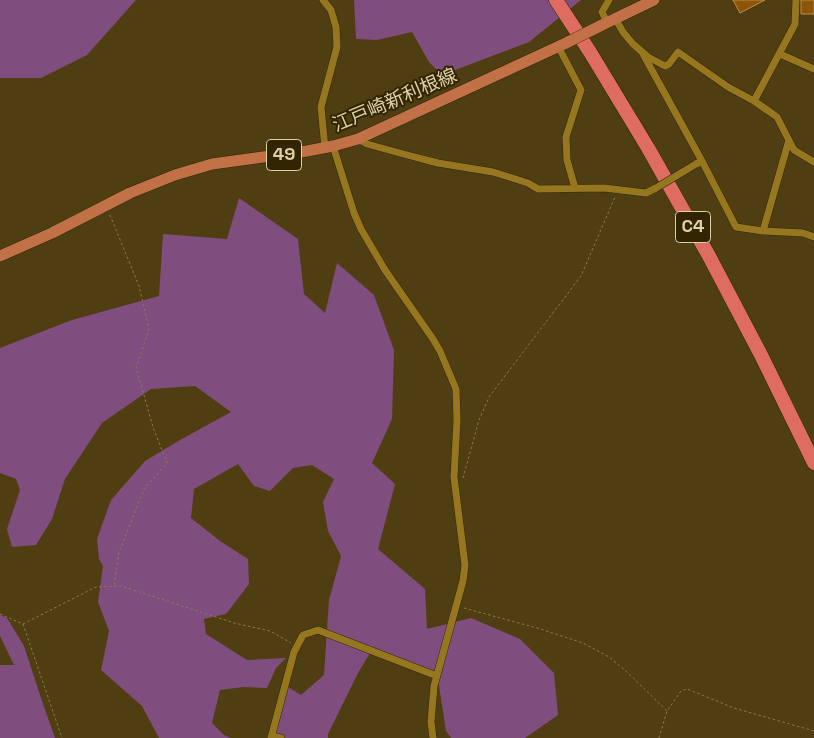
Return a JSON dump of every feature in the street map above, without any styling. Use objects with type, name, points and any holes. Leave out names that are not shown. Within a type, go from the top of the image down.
[{"type":"highway","name":"C4","points":[[556,0],[648,148],[709,256],[761,355],[814,463]]},
{"type":"main road","name":"江戸崎新利根線","points":[[0,256],[52,233],[106,205],[175,175],[212,164],[329,147],[358,139],[654,0]]},
{"type":"street","points":[[323,0],[331,10],[336,27],[337,47],[321,106],[329,147],[361,229],[385,270],[433,339],[456,390],[457,420],[454,477],[465,565],[463,581],[434,686],[431,722],[433,738]]},
{"type":"street","points":[[609,0],[602,12],[609,22],[623,32],[648,58],[665,66],[669,64],[678,52],[728,87],[754,101],[777,117],[794,150],[814,162]]},
{"type":"street","points":[[754,101],[795,24],[796,0]]},
{"type":"street","points":[[562,44],[582,90],[566,137],[567,160],[575,188]]},
{"type":"street","points":[[643,53],[699,163],[736,227],[763,231],[803,233],[814,237]]},
{"type":"street","points":[[780,54],[814,69]]},
{"type":"street","points":[[358,139],[367,144],[438,163],[493,172],[538,188],[604,188],[646,193],[699,163]]},
{"type":"street","points":[[763,231],[789,140]]},
{"type":"street","points":[[281,738],[272,737],[294,652],[303,635],[318,630],[437,676]]},
{"type":"path","points":[[454,477],[463,478],[479,420],[489,397],[581,276],[618,190]]},
{"type":"path","points":[[106,205],[139,286],[149,329],[136,367],[167,463],[144,489],[118,552],[114,586]]},
{"type":"path","points":[[23,624],[96,587],[121,586],[234,623],[270,631],[297,647]]},
{"type":"path","points":[[456,606],[584,643],[609,657],[667,711]]},
{"type":"path","points":[[0,614],[23,624],[62,738]]},
{"type":"path","points":[[659,738],[667,711],[681,691],[687,689],[734,708],[814,731]]},
{"type":"shaded area","points":[[0,0],[136,0],[87,55],[41,78],[0,78]]},
{"type":"shaded area","points":[[354,0],[581,0],[529,42],[442,75],[429,62],[412,32],[377,40],[356,39]]},
{"type":"shaded area","points":[[239,198],[298,239],[304,294],[325,313],[337,263],[374,295],[394,350],[392,419],[372,463],[395,484],[378,549],[425,589],[427,629],[471,618],[520,639],[554,673],[558,715],[525,738],[451,738],[446,731],[438,679],[370,653],[358,673],[328,734],[328,738],[270,738],[288,687],[301,695],[324,675],[329,600],[341,556],[328,531],[323,502],[334,479],[312,465],[293,468],[270,491],[254,486],[238,464],[194,489],[191,518],[220,541],[248,559],[249,584],[226,614],[204,619],[206,634],[247,660],[286,658],[276,668],[267,688],[243,687],[220,690],[212,723],[224,735],[231,738],[159,738],[142,706],[101,670],[109,631],[98,602],[103,566],[99,559],[97,539],[111,500],[145,461],[231,412],[195,386],[151,389],[102,423],[65,479],[52,519],[36,545],[12,547],[7,529],[20,490],[16,479],[0,473],[0,348],[72,320],[159,296],[163,234],[227,239]]},
{"type":"shaded area","points":[[0,615],[7,618],[24,646],[55,738],[0,738],[0,665],[14,665],[0,636]]},
{"type":"building","points":[[733,0],[765,0],[740,13]]},
{"type":"building","points":[[801,0],[814,0],[814,14],[801,14]]}]
